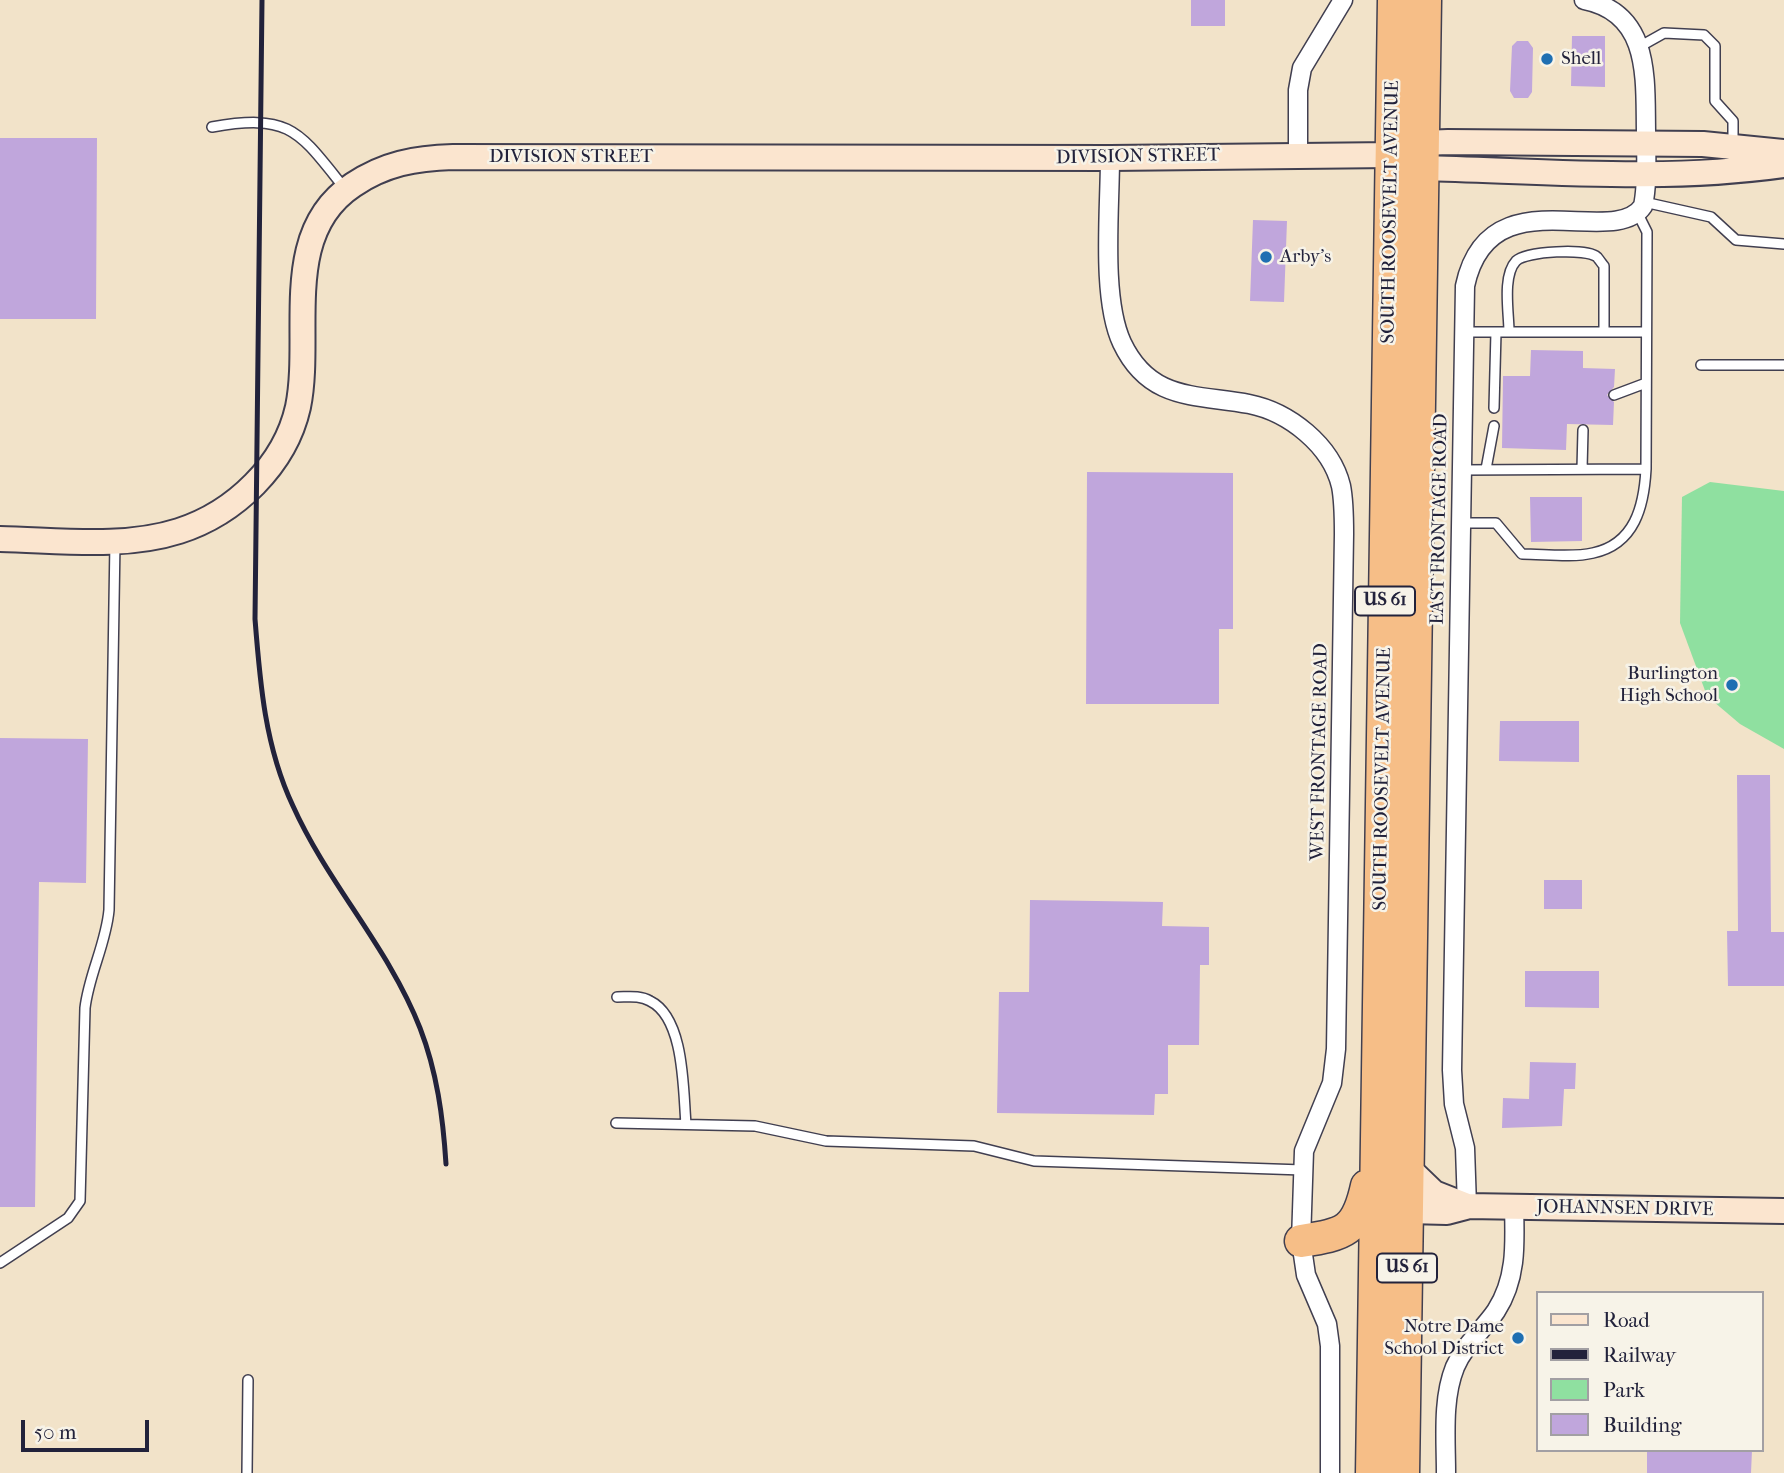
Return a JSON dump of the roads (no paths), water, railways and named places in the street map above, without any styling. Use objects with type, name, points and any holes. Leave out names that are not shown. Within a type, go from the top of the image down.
[{"type":"highway","name":"SOUTH ROOSEVELT AVENUE","points":[[1372,1473],[1394,0]]},
{"type":"highway","name":"SOUTH ROOSEVELT AVENUE","points":[[1403,1473],[1425,0]]},
{"type":"highway","points":[[1378,1047],[1391,1190],[1398,1205],[1408,1212]]},
{"type":"highway","points":[[1316,1238],[1346,1231],[1358,1217],[1377,1140]]},
{"type":"highway","points":[[1316,1238],[1376,1242],[1385,1248],[1396,1265],[1406,1325]]},
{"type":"highway","points":[[1316,1238],[1352,1258],[1375,1281]]},
{"type":"street","points":[[1298,156],[1297,110],[1302,68],[1343,0]]},
{"type":"street","points":[[1590,1],[1616,13],[1633,33],[1639,47],[1645,73],[1646,142],[1646,173],[1641,208]]},
{"type":"street","name":"DIVISION STREET","points":[[0,539],[115,540],[158,537],[212,517],[257,482],[283,447],[299,396],[309,243],[323,214],[346,190],[392,165],[435,158],[1423,155],[1646,142],[1733,146],[1784,152]]},
{"type":"street","name":"DIVISION STREET","points":[[1423,155],[1646,173],[1723,171],[1784,165]]},
{"type":"street","name":"WEST FRONTAGE ROAD","points":[[1110,158],[1111,298],[1116,329],[1132,358],[1156,383],[1177,394],[1246,404],[1287,419],[1312,439],[1329,459],[1341,486],[1345,534],[1336,1049],[1332,1083],[1305,1143],[1303,1170],[1316,1238],[1306,1275],[1329,1339],[1329,1473]]},
{"type":"street","name":"EAST FRONTAGE ROAD","points":[[1467,1206],[1465,1148],[1454,1104],[1452,1070],[1463,332],[1468,270],[1475,255],[1494,235],[1525,222],[1608,220],[1641,208]]},
{"type":"street","name":"JOHANNSEN DRIVE","points":[[1408,1168],[1434,1193],[1467,1206]]},
{"type":"street","name":"JOHANNSEN DRIVE","points":[[1408,1212],[1447,1212],[1467,1206],[1784,1211]]},
{"type":"street","points":[[1446,1473],[1447,1418],[1452,1377],[1462,1354],[1496,1311],[1507,1291],[1514,1263],[1514,1207]]},
{"type":"lane","points":[[1639,47],[1664,33],[1704,35],[1715,46],[1715,101],[1733,121],[1733,146]]},
{"type":"lane","points":[[212,127],[261,122],[286,127],[307,142],[346,190]]},
{"type":"lane","points":[[1460,523],[1496,523],[1522,554],[1594,554],[1629,534],[1645,499],[1647,232],[1641,208],[1711,217],[1735,240],[1784,244]]},
{"type":"lane","points":[[1509,332],[1509,276],[1516,262],[1525,256],[1555,252],[1590,254],[1598,257],[1604,266],[1604,332]]},
{"type":"lane","points":[[1463,332],[1646,332]]},
{"type":"lane","points":[[1494,408],[1496,332]]},
{"type":"lane","points":[[1701,365],[1784,365]]},
{"type":"lane","points":[[1614,396],[1646,383]]},
{"type":"lane","points":[[1486,469],[1494,426]]},
{"type":"lane","points":[[1583,430],[1583,469]]},
{"type":"lane","points":[[1461,470],[1646,469]]},
{"type":"lane","points":[[0,1263],[68,1218],[80,1201],[85,1008],[88,988],[107,933],[110,909],[115,540]]},
{"type":"lane","points":[[617,997],[640,997],[651,1001],[669,1023],[681,1061],[686,1124]]},
{"type":"lane","points":[[616,1123],[755,1126],[826,1142],[974,1146],[1034,1161],[1303,1170]]},
{"type":"lane","points":[[247,1473],[248,1380]]},
{"type":"railway","points":[[262,0],[255,619],[265,714],[276,761],[307,835],[392,971],[420,1028],[438,1095],[446,1164]]},
{"type":"place","name":"Shell","points":[[1547,59]]},
{"type":"place","name":"Arby's","points":[[1266,257]]},
{"type":"place","name":"Burlington High School","points":[[1732,685]]},
{"type":"place","name":"Notre Dame School District","points":[[1518,1338]]}]
